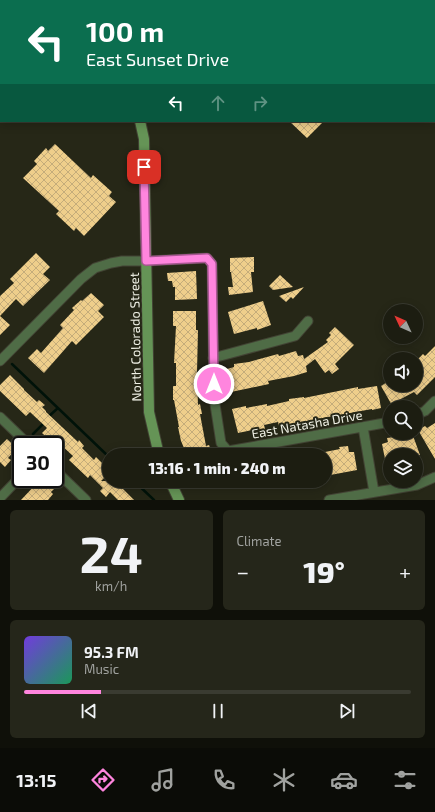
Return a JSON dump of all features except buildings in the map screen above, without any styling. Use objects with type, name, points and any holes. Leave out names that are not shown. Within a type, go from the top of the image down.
[{"type":"street","name":"North Colorado Street","points":[[140,122],[144,139],[149,412],[158,448]]},
{"type":"street","points":[[0,361],[87,274],[95,268],[122,261],[207,258],[212,264],[213,358],[295,336],[308,321]]},
{"type":"street","name":"East Natasha Drive","points":[[213,358],[214,398],[221,443],[228,451],[383,423]]},
{"type":"street","points":[[423,412],[435,401]]},
{"type":"street","points":[[0,417],[20,436]]},
{"type":"street","points":[[363,427],[374,492]]},
{"type":"street","points":[[329,500],[417,485],[435,477]]},
{"type":"street","points":[[64,479],[86,500]]},
{"type":"street","points":[[0,498],[12,485]]},
{"type":"street","points":[[174,488],[180,500]]},
{"type":"waterway","points":[[12,364],[102,450]]},
{"type":"waterway","points":[[48,417],[58,408]]},
{"type":"waterway","points":[[33,434],[44,423]]},
{"type":"waterway","points":[[141,488],[154,500]]},
{"type":"route","points":[[144,167],[146,261],[207,258],[212,264],[214,384]]}]
